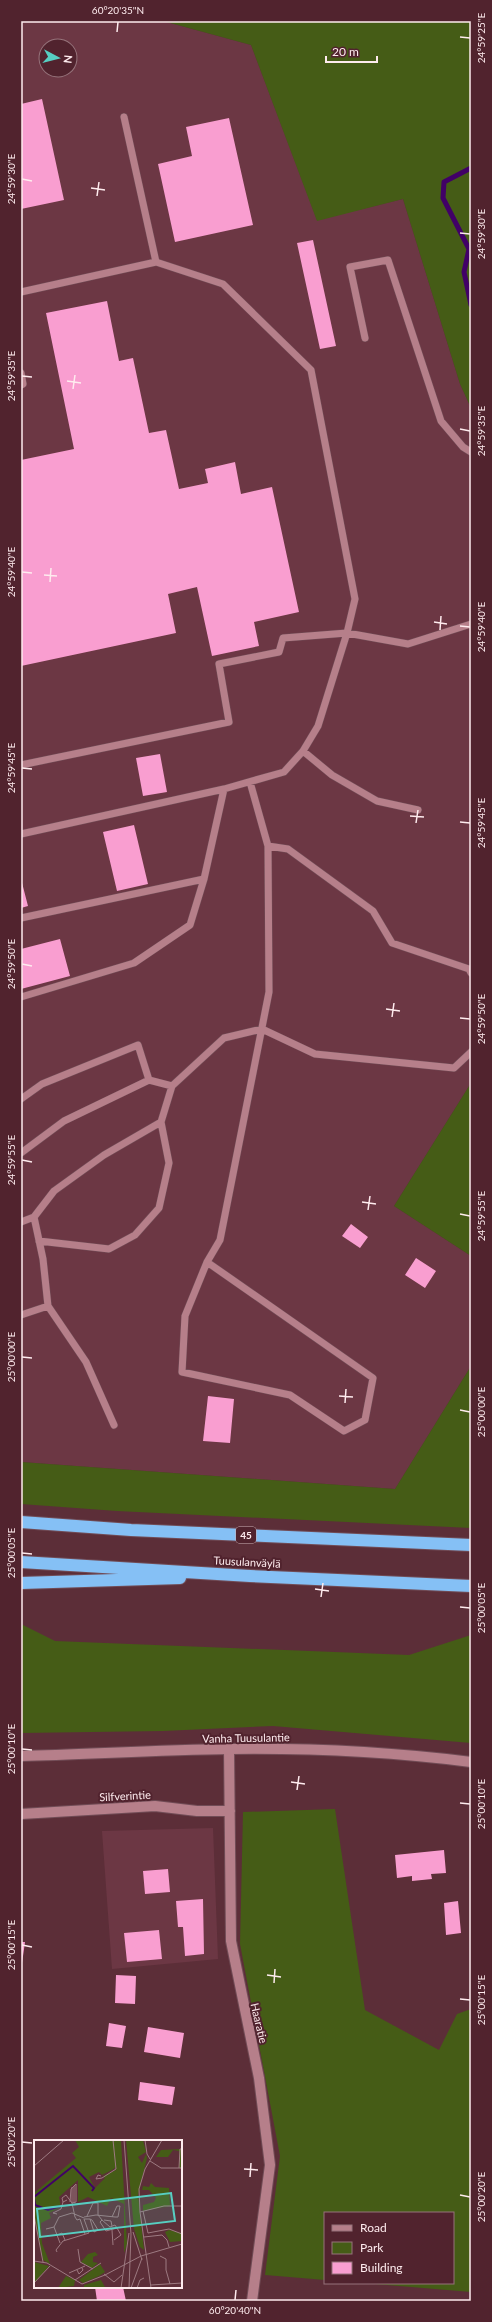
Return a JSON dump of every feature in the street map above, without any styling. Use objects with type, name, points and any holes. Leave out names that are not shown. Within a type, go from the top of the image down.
[{"type":"highway","name":"45","points":[[21,1522],[131,1530],[471,1545]]},
{"type":"highway","name":"Tuusulanväylä","points":[[21,1562],[250,1576],[471,1586]]},
{"type":"highway","points":[[21,1583],[250,1576]]},
{"type":"street","name":"Vanha Tuusulantie","points":[[21,1756],[230,1749],[356,1751],[471,1762]]},
{"type":"street","name":"Haaratie","points":[[230,1749],[231,1941],[259,2078],[270,2165],[252,2301]]},
{"type":"street","name":"Silfverintie","points":[[21,1814],[155,1806],[196,1811],[230,1811]]},
{"type":"lane","points":[[124,117],[156,262]]},
{"type":"lane","points":[[365,338],[350,267],[388,260],[441,421],[463,446],[471,452]]},
{"type":"lane","points":[[21,292],[156,262],[223,284],[311,370],[355,599],[347,633],[318,726],[303,751],[284,772],[224,789],[21,834]]},
{"type":"lane","points":[[21,372],[23,384],[21,385]]},
{"type":"lane","points":[[21,765],[229,722],[219,664],[279,652],[283,638],[347,633],[408,644],[471,624]]},
{"type":"lane","points":[[303,751],[332,775],[377,801],[418,810]]},
{"type":"lane","points":[[207,1262],[373,1378],[365,1420],[344,1431],[290,1395],[182,1372],[185,1316],[207,1262],[220,1240],[269,992],[268,846],[250,782]]},
{"type":"lane","points":[[21,997],[134,963],[190,925],[204,878],[224,789]]},
{"type":"lane","points":[[268,846],[288,849],[373,911],[392,943],[470,969],[471,973]]},
{"type":"lane","points":[[21,918],[204,878]]},
{"type":"lane","points":[[39,1241],[109,1249],[135,1235],[159,1208],[169,1163],[161,1122],[172,1086],[224,1038],[262,1029],[315,1054],[454,1068],[471,1052]]},
{"type":"lane","points":[[21,1099],[42,1084],[138,1045],[149,1080]]},
{"type":"lane","points":[[21,1153],[64,1121],[149,1080],[172,1086]]},
{"type":"lane","points":[[21,1222],[34,1217],[54,1191],[104,1155],[161,1122]]},
{"type":"lane","points":[[34,1217],[39,1241],[48,1306],[86,1362],[114,1424]]},
{"type":"lane","points":[[21,1316],[48,1306]]},
{"type":"shaded area","points":[[21,21],[163,21],[251,45],[317,220],[403,199],[460,384],[471,408],[471,1083],[394,1206],[471,1256],[471,1366],[395,1489],[21,1462]]},
{"type":"shaded area","points":[[213,1828],[218,1959],[112,1969],[102,1831]]},
{"type":"green space","points":[[163,21],[471,21],[471,408],[460,384],[403,199],[317,221],[251,45]]},
{"type":"green space","points":[[471,1083],[471,1256],[394,1206]]},
{"type":"green space","points":[[471,1366],[471,1528],[117,1511],[21,1504],[21,1462],[395,1489]]},
{"type":"green space","points":[[21,1624],[55,1641],[409,1655],[471,1635],[471,1743],[273,1726],[163,1731],[21,1733]]},
{"type":"green space","points":[[335,1809],[365,2010],[439,2050],[457,2014],[471,2009],[471,2292],[375,2284],[454,2284],[454,2212],[324,2212],[324,2280],[265,2275],[280,2156],[240,1944],[243,1812]]},
{"type":"building","points":[[42,99],[64,200],[21,209],[21,104]]},
{"type":"building","points":[[229,118],[253,225],[175,242],[158,164],[192,156],[186,127]]},
{"type":"building","points":[[313,240],[336,346],[320,349],[297,243]]},
{"type":"building","points":[[107,301],[119,361],[133,358],[149,433],[166,430],[179,489],[208,483],[205,469],[235,462],[241,494],[272,487],[299,612],[254,622],[259,646],[212,656],[197,587],[168,594],[176,633],[21,666],[21,460],[74,449],[46,313]]},
{"type":"building","points":[[160,754],[167,792],[143,796],[136,758]]},
{"type":"building","points":[[134,825],[148,884],[117,891],[103,832]]},
{"type":"building","points":[[21,879],[28,906],[21,908]]},
{"type":"building","points":[[60,939],[70,976],[21,989],[21,949]]},
{"type":"building","points":[[351,1224],[368,1237],[360,1248],[342,1236]]},
{"type":"building","points":[[416,1258],[436,1271],[425,1288],[405,1275]]},
{"type":"building","points":[[208,1396],[234,1399],[230,1443],[203,1441]]},
{"type":"building","points":[[444,1850],[446,1873],[431,1874],[432,1879],[412,1881],[412,1876],[397,1878],[395,1855]]},
{"type":"building","points":[[168,1869],[170,1892],[145,1894],[143,1871]]},
{"type":"building","points":[[203,1899],[204,1954],[185,1956],[183,1927],[178,1927],[176,1901]]},
{"type":"building","points":[[458,1901],[461,1933],[446,1935],[444,1903]]},
{"type":"building","points":[[159,1930],[162,1959],[127,1962],[124,1933]]},
{"type":"building","points":[[21,1942],[25,1942],[22,1963],[21,1963]]},
{"type":"building","points":[[116,1975],[136,1976],[135,2004],[115,2003]]},
{"type":"building","points":[[109,2023],[126,2026],[122,2048],[106,2046]]},
{"type":"building","points":[[148,2027],[184,2033],[180,2058],[144,2052]]},
{"type":"building","points":[[140,2082],[175,2087],[172,2105],[138,2100]]},
{"type":"building","points":[[95,2288],[123,2288],[126,2301],[97,2301]]},
{"type":"waterway","points":[[471,168],[444,182],[443,198],[469,249],[464,272],[471,305]]}]
